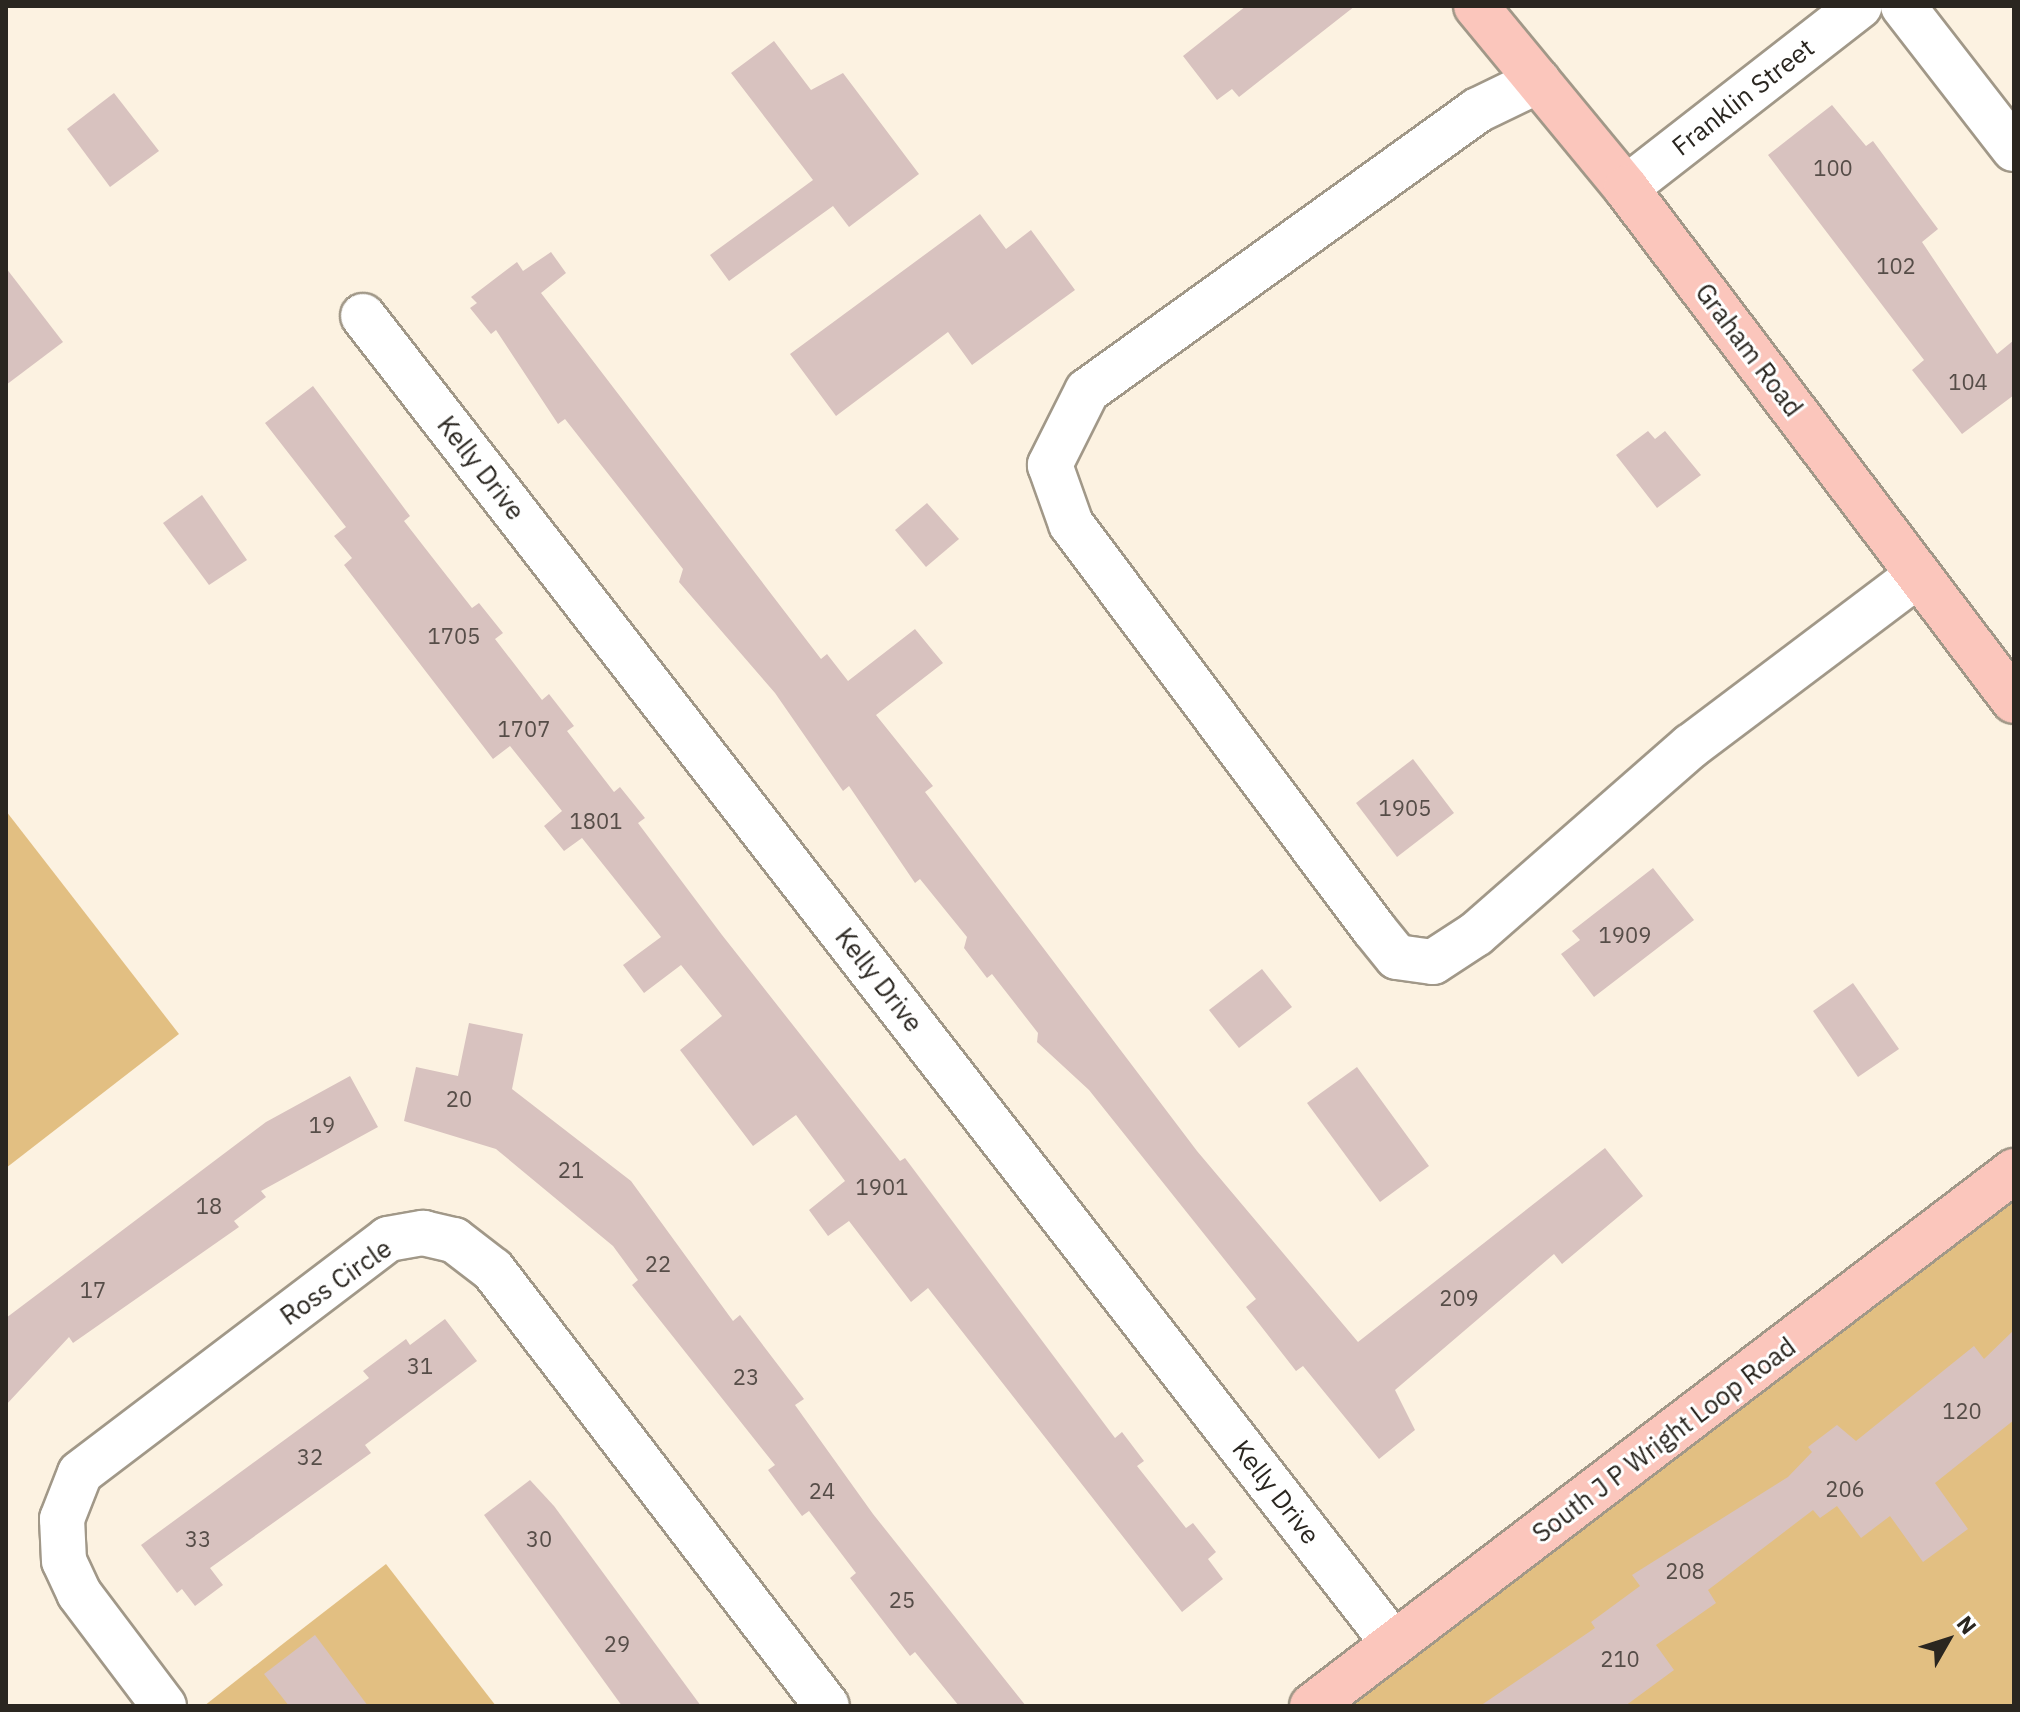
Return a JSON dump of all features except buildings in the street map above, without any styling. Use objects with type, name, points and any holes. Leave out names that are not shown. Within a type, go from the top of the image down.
[{"type":"main road","name":"Graham Road","points":[[1476,6],[1626,188],[2014,701]]},
{"type":"main road","name":"South J P Wright Loop Road","points":[[1312,1706],[2014,1171]]},
{"type":"street","name":"Franklin Street","points":[[1626,188],[1860,6]]},
{"type":"street","points":[[1903,6],[2014,149]]},
{"type":"street","points":[[1538,81],[1478,110],[1087,391],[1050,465],[1071,524],[1374,929],[1397,957],[1433,962],[1476,934],[1691,746],[1918,575]]},
{"type":"street","name":"Kelly Drive","points":[[363,316],[1394,1644]]},
{"type":"street","name":"Ross Circle","points":[[164,1706],[79,1593],[64,1561],[62,1519],[80,1473],[388,1239],[423,1233],[454,1240],[493,1270],[827,1706]]},
{"type":"shaded area","points":[[6,811],[179,1034],[6,1168]]},
{"type":"shaded area","points":[[2014,1171],[2014,1706],[1312,1706]]},
{"type":"shaded area","points":[[386,1564],[496,1706],[204,1706],[284,1643]]}]
